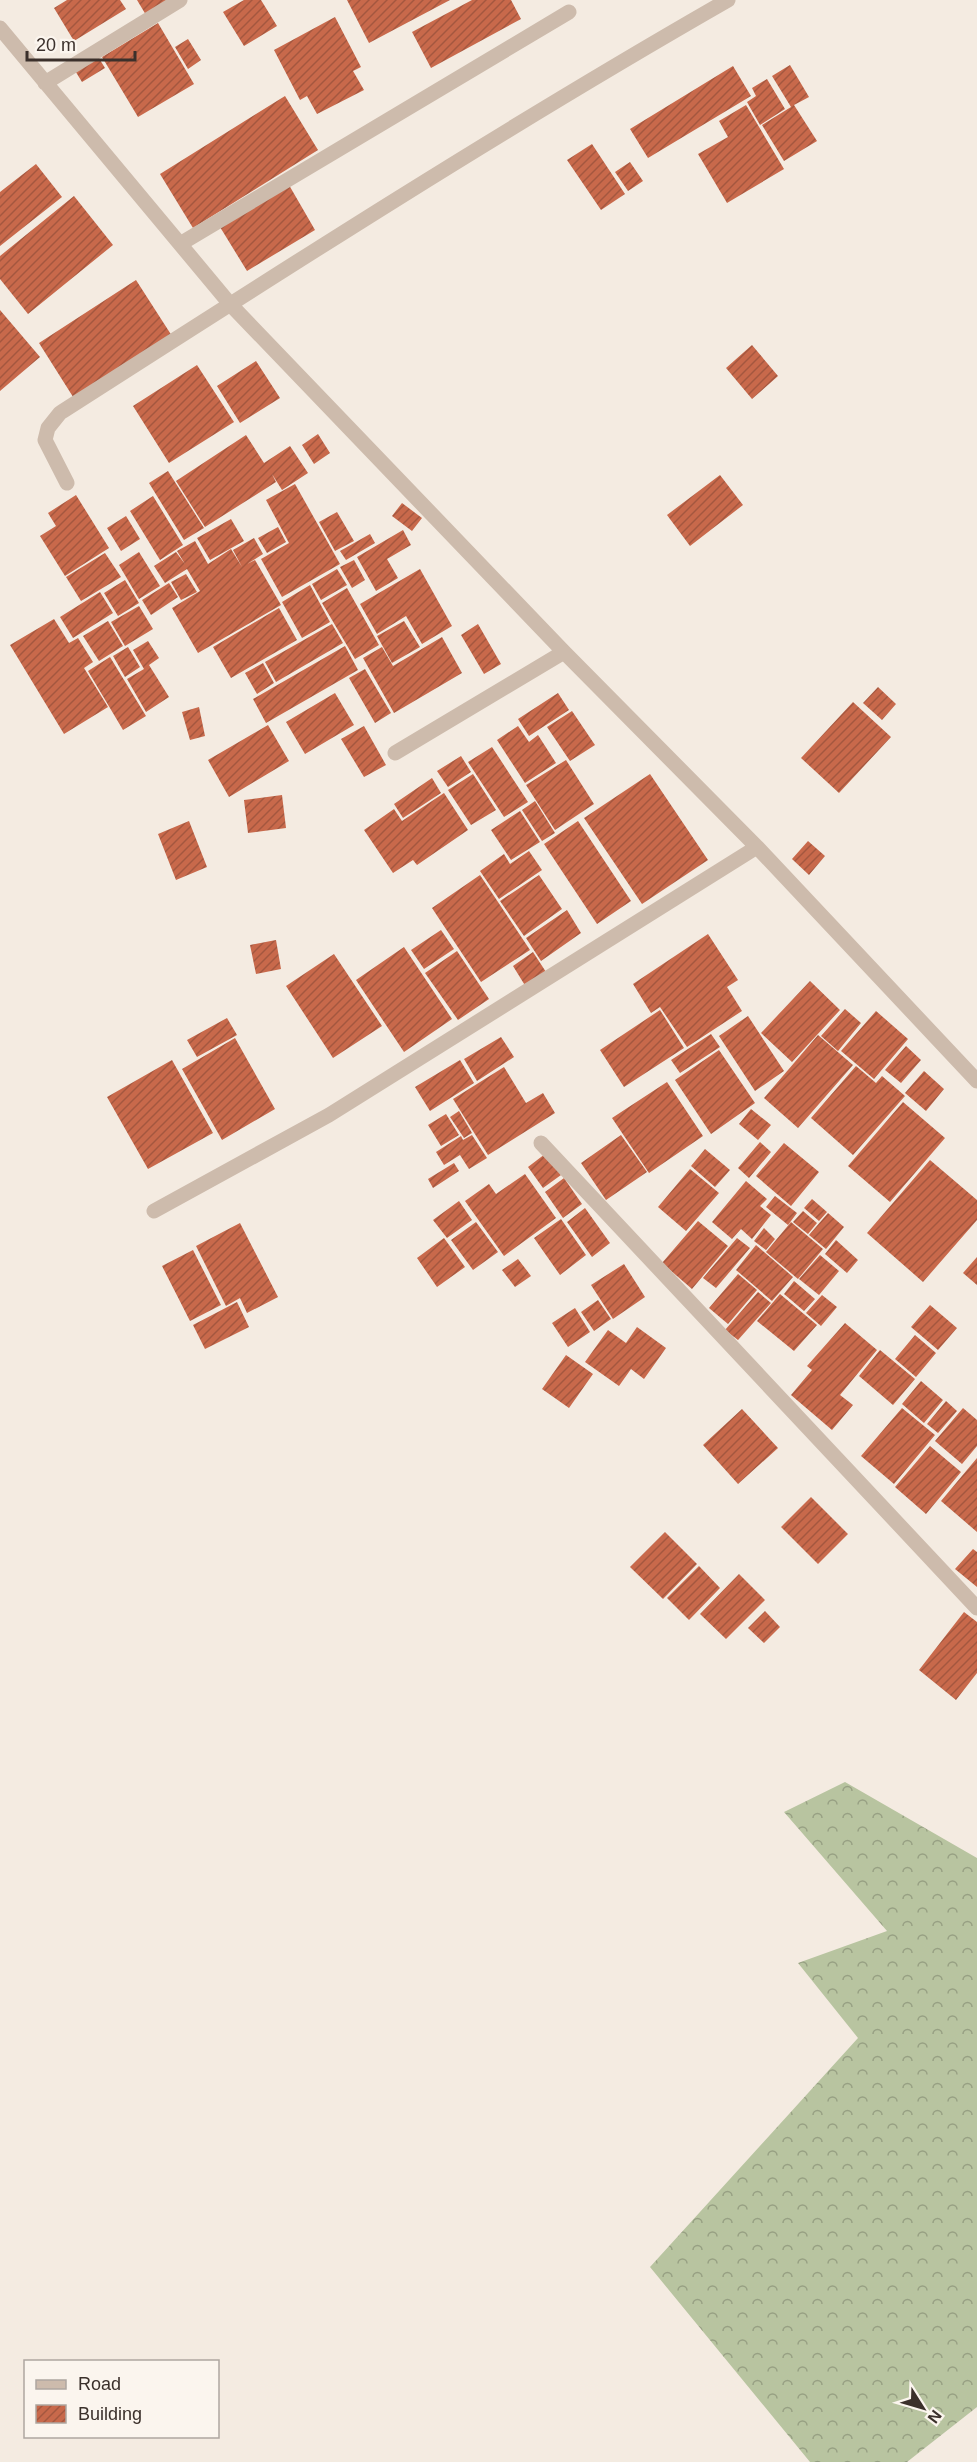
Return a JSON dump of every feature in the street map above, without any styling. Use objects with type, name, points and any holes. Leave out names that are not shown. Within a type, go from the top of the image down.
[{"type":"street","points":[[45,82],[180,0]]},
{"type":"street","points":[[68,483],[45,440],[48,428],[60,413],[230,304],[654,43],[728,0]]},
{"type":"street","points":[[180,244],[569,12]]},
{"type":"street","points":[[0,28],[230,304],[564,652],[757,847],[977,1081]]},
{"type":"street","points":[[395,753],[564,652]]},
{"type":"street","points":[[154,1211],[328,1115],[757,847]]},
{"type":"street","points":[[541,1143],[977,1608]]},
{"type":"green space","points":[[845,1782],[977,1858],[977,2407],[907,2462],[810,2462],[650,2267],[858,2038],[798,1963],[887,1931],[784,1812]]},
{"type":"building","points":[[67,0],[120,0],[126,9],[74,41],[54,8]]},
{"type":"building","points":[[137,0],[170,0],[146,15]]},
{"type":"building","points":[[244,0],[261,0],[277,26],[244,46],[223,12]]},
{"type":"building","points":[[347,0],[450,0],[369,43]]},
{"type":"building","points":[[472,0],[511,0],[521,19],[431,68],[412,32]]},
{"type":"building","points":[[335,17],[361,67],[353,71],[364,90],[317,114],[307,96],[300,100],[274,50]]},
{"type":"building","points":[[158,23],[194,84],[138,117],[102,57]]},
{"type":"building","points":[[188,39],[201,60],[188,69],[175,47]]},
{"type":"building","points":[[97,55],[105,68],[82,82],[74,69]]},
{"type":"building","points":[[790,65],[809,97],[794,105],[817,141],[784,161],[762,125],[791,107],[772,76]]},
{"type":"building","points":[[733,66],[751,96],[648,158],[630,129]]},
{"type":"building","points":[[767,79],[785,109],[760,125],[747,102],[756,96],[752,88]]},
{"type":"building","points":[[285,96],[318,150],[193,228],[160,174]]},
{"type":"building","points":[[746,105],[784,169],[727,203],[698,154],[728,137],[719,121]]},
{"type":"building","points":[[592,144],[625,194],[601,210],[567,160]]},
{"type":"building","points":[[630,162],[643,181],[628,191],[615,172]]},
{"type":"building","points":[[36,164],[62,197],[0,246],[0,192]]},
{"type":"building","points":[[289,185],[315,230],[247,271],[220,227]]},
{"type":"building","points":[[74,196],[113,245],[28,314],[0,279],[0,256]]},
{"type":"building","points":[[136,280],[172,336],[75,400],[39,343]]},
{"type":"building","points":[[0,310],[40,357],[0,391]]},
{"type":"building","points":[[752,345],[778,376],[752,399],[726,368]]},
{"type":"building","points":[[256,361],[280,398],[240,423],[217,386]]},
{"type":"building","points":[[197,365],[234,422],[169,463],[133,406]]},
{"type":"building","points":[[318,434],[330,453],[314,464],[302,445]]},
{"type":"building","points":[[246,435],[264,463],[290,446],[308,473],[282,490],[272,474],[276,482],[205,527],[176,481]]},
{"type":"building","points":[[168,471],[204,528],[184,540],[149,483]]},
{"type":"building","points":[[720,475],[743,505],[690,546],[667,515]]},
{"type":"building","points":[[295,484],[340,564],[282,597],[261,559],[289,543],[266,500]]},
{"type":"building","points":[[76,495],[109,548],[65,576],[40,536],[56,526],[48,513]]},
{"type":"building","points":[[153,496],[183,545],[160,560],[130,511]]},
{"type":"building","points":[[402,503],[422,518],[412,531],[392,516]]},
{"type":"building","points":[[337,512],[354,541],[335,551],[319,522]]},
{"type":"building","points":[[126,516],[140,539],[121,551],[107,528]]},
{"type":"building","points":[[231,519],[244,541],[210,560],[197,538]]},
{"type":"building","points":[[278,527],[286,542],[267,553],[258,538]]},
{"type":"building","points":[[403,530],[411,545],[387,559],[398,578],[376,591],[357,557]]},
{"type":"building","points":[[370,534],[375,543],[346,560],[340,551]]},
{"type":"building","points":[[254,538],[263,554],[247,564],[255,560],[281,605],[198,653],[172,608],[200,591],[187,569],[165,583],[154,566],[176,552],[185,564],[177,551],[195,541],[208,564],[231,549],[242,567],[233,550]]},
{"type":"building","points":[[139,552],[160,586],[139,599],[119,565]]},
{"type":"building","points":[[105,553],[121,577],[81,601],[66,577]]},
{"type":"building","points":[[354,560],[365,580],[352,588],[340,567]]},
{"type":"building","points":[[337,569],[347,585],[321,600],[312,584]]},
{"type":"building","points":[[420,569],[452,626],[422,644],[406,616],[377,634],[360,604]]},
{"type":"building","points":[[186,574],[197,592],[181,600],[171,582]]},
{"type":"building","points":[[125,580],[139,603],[118,616],[104,593]]},
{"type":"building","points":[[169,583],[178,597],[151,615],[142,600]]},
{"type":"building","points":[[310,585],[330,622],[302,638],[282,602]]},
{"type":"building","points":[[347,588],[379,645],[355,659],[322,603]]},
{"type":"building","points":[[100,592],[113,613],[73,638],[60,617]]},
{"type":"building","points":[[139,606],[153,629],[125,646],[111,622]]},
{"type":"building","points":[[279,608],[297,640],[231,678],[213,647]]},
{"type":"building","points":[[54,619],[69,643],[78,638],[93,662],[84,668],[108,707],[64,734],[10,645]]},
{"type":"building","points":[[108,621],[123,646],[99,661],[83,636]]},
{"type":"building","points":[[404,621],[420,647],[392,663],[377,636]]},
{"type":"building","points":[[332,624],[343,643],[276,682],[265,662]]},
{"type":"building","points":[[478,624],[501,664],[484,674],[461,635]]},
{"type":"building","points":[[442,637],[462,673],[394,713],[363,658],[382,647],[393,666]]},
{"type":"building","points":[[148,641],[159,658],[149,665],[169,697],[146,712],[127,679],[144,669],[133,650]]},
{"type":"building","points":[[345,646],[358,670],[266,723],[253,699]]},
{"type":"building","points":[[128,647],[140,667],[125,677],[113,656]]},
{"type":"building","points":[[110,657],[146,716],[123,730],[88,671]]},
{"type":"building","points":[[263,663],[274,683],[257,694],[245,673]]},
{"type":"building","points":[[365,669],[391,713],[375,723],[349,678]]},
{"type":"building","points":[[878,687],[896,704],[882,720],[863,703]]},
{"type":"building","points":[[335,693],[354,725],[305,754],[286,722]]},
{"type":"building","points":[[558,693],[569,710],[529,736],[518,719]]},
{"type":"building","points":[[853,702],[891,737],[839,793],[801,758]]},
{"type":"building","points":[[199,707],[205,736],[190,740],[182,712]]},
{"type":"building","points":[[572,711],[595,745],[570,761],[547,727]]},
{"type":"building","points":[[268,725],[289,761],[229,797],[208,760]]},
{"type":"building","points":[[364,726],[386,765],[364,777],[341,739]]},
{"type":"building","points":[[518,726],[529,742],[538,735],[556,763],[525,783],[497,740]]},
{"type":"building","points":[[492,747],[528,802],[504,817],[468,762]]},
{"type":"building","points":[[461,756],[471,772],[448,787],[437,771]]},
{"type":"building","points":[[566,760],[594,804],[555,830],[526,785]]},
{"type":"building","points":[[473,774],[496,810],[471,825],[448,790]]},
{"type":"building","points":[[650,774],[708,860],[642,904],[584,818]]},
{"type":"building","points":[[432,778],[441,793],[403,818],[394,804]]},
{"type":"building","points":[[444,793],[468,830],[417,865],[413,860],[393,873],[364,830],[394,809],[402,821]]},
{"type":"building","points":[[282,795],[286,828],[248,833],[244,800]]},
{"type":"building","points":[[535,801],[555,833],[542,841],[522,810]]},
{"type":"building","points":[[520,811],[540,842],[511,860],[491,830]]},
{"type":"building","points":[[189,821],[207,867],[176,880],[158,834]]},
{"type":"building","points":[[578,821],[631,901],[597,924],[544,844]]},
{"type":"building","points":[[808,841],[825,856],[809,875],[792,859]]},
{"type":"building","points":[[529,851],[542,870],[499,899],[480,871],[504,854],[510,864]]},
{"type":"building","points":[[480,875],[530,950],[481,982],[432,908]]},
{"type":"building","points":[[539,875],[562,909],[524,936],[500,901]]},
{"type":"building","points":[[567,910],[581,933],[541,961],[526,938]]},
{"type":"building","points":[[441,930],[454,949],[424,969],[411,950]]},
{"type":"building","points":[[708,934],[738,980],[727,987],[742,1011],[687,1047],[660,1007],[651,1013],[633,984]]},
{"type":"building","points":[[276,940],[281,969],[256,974],[250,945]]},
{"type":"building","points":[[404,947],[452,1019],[404,1052],[356,980]]},
{"type":"building","points":[[457,951],[489,999],[458,1020],[425,973]]},
{"type":"building","points":[[533,952],[546,972],[526,987],[513,966]]},
{"type":"building","points":[[334,954],[382,1026],[333,1058],[286,986]]},
{"type":"building","points":[[810,981],[840,1010],[792,1062],[761,1033]]},
{"type":"building","points":[[845,1009],[861,1023],[838,1051],[821,1036]]},
{"type":"building","points":[[660,1010],[684,1048],[624,1087],[600,1050]]},
{"type":"building","points":[[876,1011],[908,1039],[874,1079],[841,1051]]},
{"type":"building","points":[[748,1016],[784,1071],[755,1091],[719,1036]]},
{"type":"building","points":[[227,1018],[237,1035],[197,1057],[187,1040]]},
{"type":"building","points":[[711,1034],[720,1047],[680,1073],[671,1060]]},
{"type":"building","points":[[818,1035],[853,1065],[798,1128],[764,1098]]},
{"type":"building","points":[[501,1037],[514,1057],[477,1081],[464,1059]]},
{"type":"building","points":[[235,1038],[275,1109],[222,1140],[182,1069]]},
{"type":"building","points":[[906,1046],[921,1060],[901,1083],[885,1070]]},
{"type":"building","points":[[719,1050],[755,1103],[711,1134],[675,1080]]},
{"type":"building","points":[[172,1060],[213,1133],[148,1169],[107,1097]]},
{"type":"building","points":[[460,1060],[474,1083],[430,1111],[415,1087]]},
{"type":"building","points":[[856,1066],[876,1083],[882,1076],[905,1096],[853,1155],[811,1118]]},
{"type":"building","points":[[504,1067],[526,1103],[543,1093],[555,1113],[488,1155],[453,1099]]},
{"type":"building","points":[[924,1071],[944,1089],[926,1111],[905,1093]]},
{"type":"building","points":[[667,1082],[703,1136],[649,1173],[612,1118]]},
{"type":"building","points":[[903,1102],[945,1138],[890,1202],[848,1166]]},
{"type":"building","points":[[751,1109],[771,1125],[758,1140],[739,1124]]},
{"type":"building","points":[[459,1111],[472,1133],[464,1138],[450,1117]]},
{"type":"building","points":[[446,1114],[459,1135],[441,1146],[428,1125]]},
{"type":"building","points":[[472,1135],[487,1158],[469,1169],[460,1155],[444,1165],[436,1152],[461,1136],[463,1140]]},
{"type":"building","points":[[621,1135],[647,1172],[606,1200],[581,1163]]},
{"type":"building","points":[[760,1142],[771,1152],[749,1178],[738,1168]]},
{"type":"building","points":[[784,1143],[819,1172],[791,1206],[756,1176]]},
{"type":"building","points":[[705,1149],[730,1170],[715,1187],[691,1166]]},
{"type":"building","points":[[545,1154],[561,1175],[543,1188],[528,1167]]},
{"type":"building","points":[[930,1160],[977,1200],[977,1220],[923,1282],[867,1233]]},
{"type":"building","points":[[454,1163],[459,1171],[433,1188],[428,1179]]},
{"type":"building","points":[[690,1169],[719,1193],[686,1231],[658,1207]]},
{"type":"building","points":[[525,1174],[556,1218],[504,1256],[465,1201],[489,1184],[496,1194]]},
{"type":"building","points":[[564,1178],[582,1204],[563,1218],[545,1192]]},
{"type":"building","points":[[746,1181],[767,1199],[760,1206],[771,1215],[752,1239],[741,1229],[732,1239],[712,1222]]},
{"type":"building","points":[[775,1196],[797,1213],[788,1225],[766,1207]]},
{"type":"building","points":[[812,1199],[827,1212],[819,1221],[804,1208]]},
{"type":"building","points":[[459,1201],[472,1220],[447,1238],[433,1220]]},
{"type":"building","points":[[585,1208],[610,1243],[592,1257],[567,1222]]},
{"type":"building","points":[[803,1211],[817,1223],[808,1234],[793,1222]]},
{"type":"building","points":[[828,1213],[844,1227],[826,1249],[809,1235]]},
{"type":"building","points":[[561,1219],[586,1255],[560,1275],[534,1238]]},
{"type":"building","points":[[698,1221],[728,1246],[692,1289],[662,1263]]},
{"type":"building","points":[[476,1222],[498,1252],[473,1270],[451,1240]]},
{"type":"building","points":[[791,1222],[823,1249],[798,1279],[766,1252]]},
{"type":"building","points":[[240,1223],[278,1297],[247,1313],[240,1298],[226,1306],[196,1246]]},
{"type":"building","points":[[764,1228],[775,1239],[766,1250],[754,1241]]},
{"type":"building","points":[[444,1238],[465,1267],[437,1287],[417,1258]]},
{"type":"building","points":[[737,1238],[750,1248],[716,1288],[703,1278]]},
{"type":"building","points":[[836,1240],[858,1260],[847,1273],[825,1254]]},
{"type":"building","points":[[756,1245],[793,1277],[772,1301],[736,1270]]},
{"type":"building","points":[[193,1250],[221,1305],[190,1321],[162,1266]]},
{"type":"building","points":[[820,1255],[839,1271],[819,1295],[799,1279]]},
{"type":"building","points":[[977,1257],[977,1285],[963,1273]]},
{"type":"building","points":[[518,1259],[531,1276],[515,1287],[502,1270]]},
{"type":"building","points":[[624,1264],[645,1297],[613,1319],[591,1285]]},
{"type":"building","points":[[738,1274],[757,1290],[728,1324],[709,1308]]},
{"type":"building","points":[[794,1281],[815,1299],[804,1311],[784,1294]]},
{"type":"building","points":[[758,1292],[771,1303],[738,1340],[725,1330]]},
{"type":"building","points":[[780,1294],[817,1325],[794,1351],[757,1321]]},
{"type":"building","points":[[822,1295],[837,1307],[821,1326],[806,1313]]},
{"type":"building","points":[[598,1300],[611,1319],[594,1331],[581,1312]]},
{"type":"building","points":[[237,1302],[249,1327],[205,1349],[193,1325]]},
{"type":"building","points":[[930,1305],[957,1328],[938,1350],[911,1327]]},
{"type":"building","points":[[575,1308],[590,1332],[568,1347],[552,1323]]},
{"type":"building","points":[[845,1323],[877,1350],[840,1395],[853,1405],[832,1430],[791,1395],[812,1370],[807,1366]]},
{"type":"building","points":[[637,1327],[666,1348],[644,1379],[631,1369],[619,1386],[585,1362],[608,1330],[626,1343]]},
{"type":"building","points":[[915,1335],[936,1353],[916,1377],[895,1359]]},
{"type":"building","points":[[880,1350],[915,1379],[893,1405],[859,1376]]},
{"type":"building","points":[[566,1355],[593,1374],[569,1408],[542,1389]]},
{"type":"building","points":[[921,1381],[943,1400],[924,1423],[902,1404]]},
{"type":"building","points":[[946,1401],[957,1411],[938,1433],[927,1424]]},
{"type":"building","points":[[902,1408],[935,1435],[894,1484],[861,1456]]},
{"type":"building","points":[[963,1408],[977,1420],[977,1446],[962,1464],[935,1441]]},
{"type":"building","points":[[742,1409],[778,1448],[738,1484],[703,1445]]},
{"type":"building","points":[[930,1446],[961,1472],[926,1514],[895,1487]]},
{"type":"building","points":[[977,1458],[977,1532],[941,1501]]},
{"type":"building","points":[[811,1497],[848,1534],[818,1564],[781,1527]]},
{"type":"building","points":[[665,1532],[697,1564],[663,1599],[630,1567]]},
{"type":"building","points":[[973,1549],[977,1552],[977,1587],[955,1569]]},
{"type":"building","points":[[699,1566],[720,1588],[689,1620],[667,1598]]},
{"type":"building","points":[[739,1574],[765,1600],[726,1639],[700,1614]]},
{"type":"building","points":[[765,1611],[780,1627],[764,1643],[748,1628]]},
{"type":"building","points":[[964,1612],[977,1622],[977,1673],[956,1700],[919,1670]]}]
